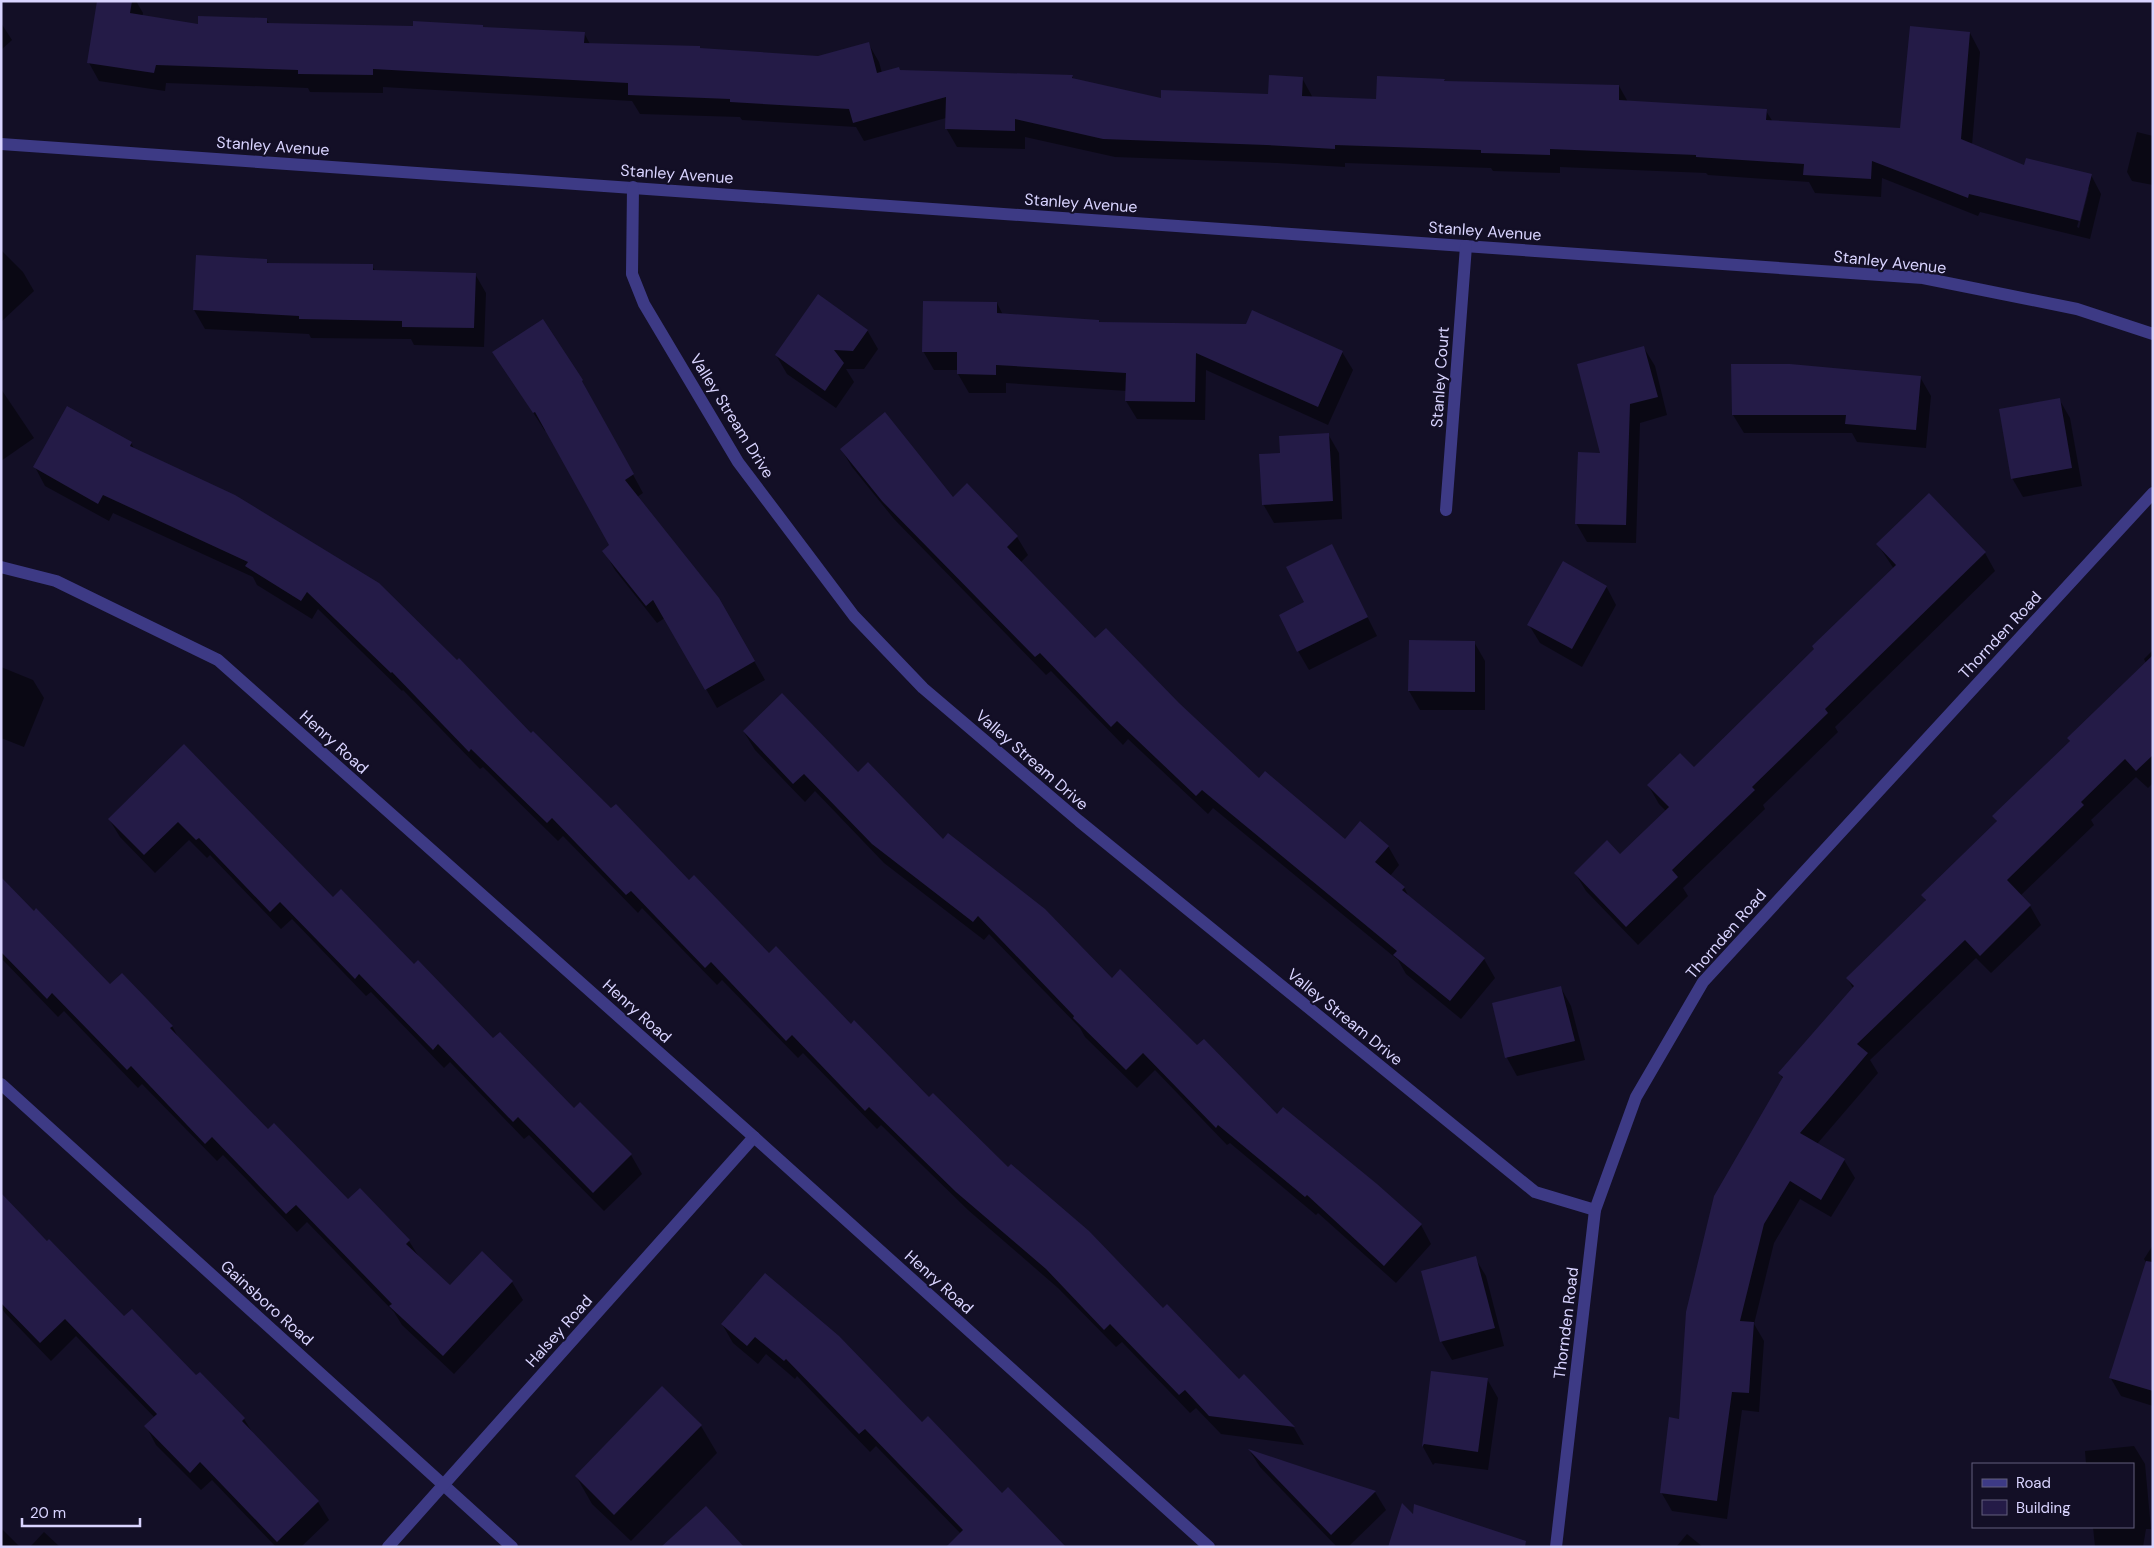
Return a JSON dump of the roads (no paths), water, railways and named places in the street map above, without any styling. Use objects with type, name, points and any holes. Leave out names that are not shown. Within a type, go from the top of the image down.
[{"type":"street","name":"Stanley Avenue","points":[[1,144],[1923,278],[2077,309],[2153,334]]},
{"type":"street","name":"Valley Stream Drive","points":[[633,187],[632,274],[644,304],[738,462],[854,616],[923,688],[1079,821],[1534,1192],[1595,1210]]},
{"type":"street","name":"Stanley Court","points":[[1446,510],[1466,246]]},
{"type":"street","name":"Thornden Road","points":[[1556,1547],[1595,1210],[1636,1098],[1703,982],[2153,493]]},
{"type":"street","name":"Henry Road","points":[[1,567],[56,582],[218,660],[754,1137],[1209,1547]]},
{"type":"street","name":"Gainsboro Road","points":[[1,1084],[512,1547]]},
{"type":"street","name":"Halsey Road","points":[[388,1547],[754,1137]]}]
